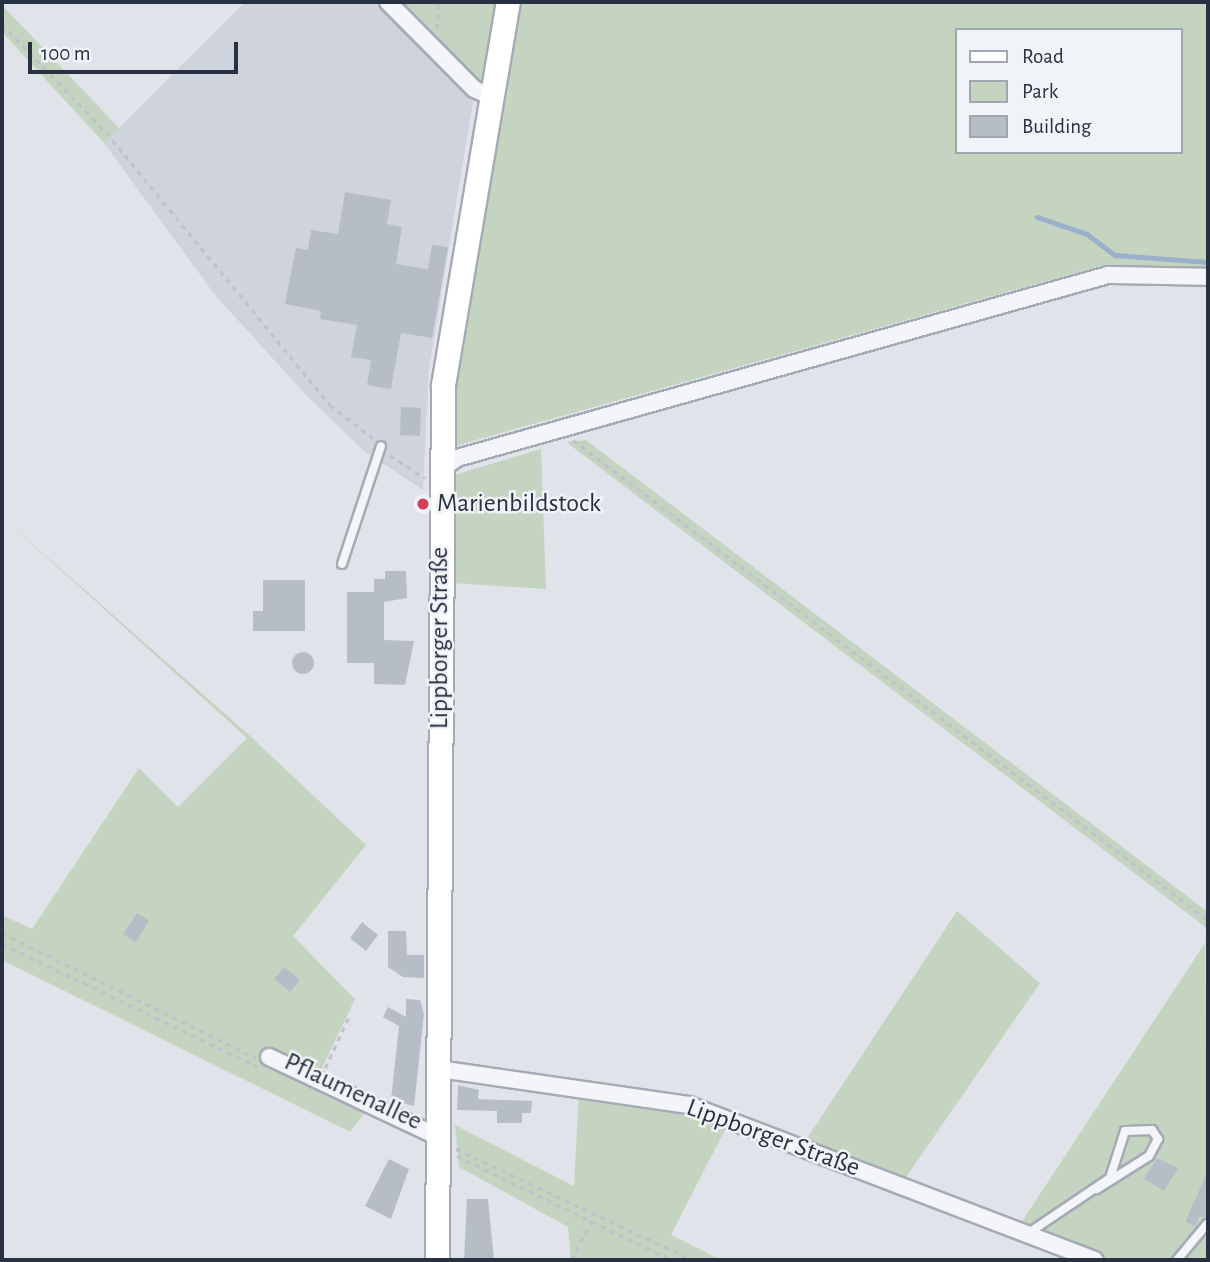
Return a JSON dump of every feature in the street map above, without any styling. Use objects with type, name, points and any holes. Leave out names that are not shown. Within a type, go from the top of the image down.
[{"type":"street","points":[[388,2],[474,89],[492,97]]},
{"type":"street","name":"Lippborger Straße","points":[[437,1260],[440,470],[443,385],[508,2]]},
{"type":"street","points":[[440,470],[457,458],[1108,275],[1208,277]]},
{"type":"street","points":[[265,1063],[319,1080],[438,1143]]},
{"type":"street","name":"Lippborger Straße","points":[[439,1069],[690,1105],[1094,1260]]},
{"type":"lane","points":[[342,564],[381,446]]},
{"type":"lane","points":[[1024,1234],[1097,1189],[1149,1156],[1158,1139],[1152,1130],[1125,1131],[1110,1178],[1097,1189]]},
{"type":"lane","points":[[1177,1260],[1207,1224]]},
{"type":"path","points":[[430,45],[441,18],[438,2]]},
{"type":"path","points":[[2,24],[106,132],[330,405],[417,476],[440,470]]},
{"type":"path","points":[[567,428],[608,471],[1208,920]]},
{"type":"path","name":"Pflaumenallee","points":[[2,944],[265,1063]]},
{"type":"path","points":[[319,1080],[349,1016]]},
{"type":"path","name":"Pflaumenallee","points":[[438,1143],[464,1151],[693,1260]]},
{"type":"path","points":[[571,1260],[595,1214]]},
{"type":"path","points":[[682,1255],[682,1260]]},
{"type":"shaded area","points":[[245,2],[375,2],[473,101],[429,369],[423,490],[364,451],[306,395],[215,295],[104,143]]},
{"type":"green space","points":[[397,2],[1208,2],[1208,278],[1107,264],[451,447],[466,294],[508,91],[471,77]]},
{"type":"green space","points":[[2,5],[120,129],[104,143],[2,32]]},
{"type":"green space","points":[[586,440],[1208,912],[1208,929],[566,442]]},
{"type":"green space","points":[[541,449],[546,589],[451,583],[451,476]]},
{"type":"green space","points":[[2,517],[249,735],[366,845],[293,936],[355,999],[320,1072],[375,1100],[350,1132],[2,960],[2,915],[32,929],[139,768],[178,807],[247,738]]},
{"type":"green space","points":[[957,911],[1040,983],[902,1183],[804,1143]]},
{"type":"green space","points":[[1205,943],[1208,1260],[1102,1260],[1017,1229]]},
{"type":"green space","points":[[579,1091],[688,1107],[728,1124],[671,1235],[721,1260],[571,1260],[568,1227],[459,1167],[455,1125],[574,1186]]},
{"type":"building","points":[[345,192],[391,200],[387,224],[402,227],[396,264],[428,269],[432,245],[448,247],[432,338],[401,333],[391,389],[367,385],[371,360],[351,357],[357,325],[320,319],[321,311],[285,304],[296,248],[308,250],[311,230],[338,234]]},
{"type":"building","points":[[401,407],[421,408],[420,436],[400,435]]},
{"type":"building","points":[[385,571],[406,571],[407,598],[384,602],[384,640],[414,641],[405,685],[374,684],[374,663],[347,663],[347,592],[374,592],[374,579],[385,579]]},
{"type":"building","points":[[263,580],[305,580],[305,631],[253,631],[253,611],[263,611]]},
{"type":"building","points":[[303,652],[311,655],[314,663],[311,671],[303,674],[295,671],[292,663],[295,655]]},
{"type":"building","points":[[137,913],[149,921],[136,942],[123,934]]},
{"type":"building","points":[[362,922],[378,935],[366,951],[350,938]]},
{"type":"building","points":[[388,931],[406,931],[407,955],[424,955],[424,978],[403,977],[388,967]]},
{"type":"building","points":[[284,967],[300,980],[290,992],[274,979]]},
{"type":"building","points":[[406,999],[420,1000],[424,1014],[414,1106],[391,1100],[399,1026],[383,1017],[388,1007],[406,1017]]},
{"type":"building","points":[[458,1085],[479,1090],[478,1099],[532,1101],[531,1113],[522,1113],[522,1123],[497,1123],[497,1111],[457,1110]]},
{"type":"building","points":[[1157,1158],[1178,1168],[1164,1191],[1144,1179]]},
{"type":"building","points":[[389,1159],[409,1169],[391,1219],[365,1206]]},
{"type":"building","points":[[1208,1171],[1208,1218],[1200,1216],[1195,1226],[1185,1222]]},
{"type":"building","points":[[467,1199],[488,1199],[494,1260],[464,1260]]},
{"type":"waterway","points":[[1037,217],[1087,234],[1115,255],[1208,262]]},
{"type":"place","name":"Marienbildstock","points":[[423,504]]}]
